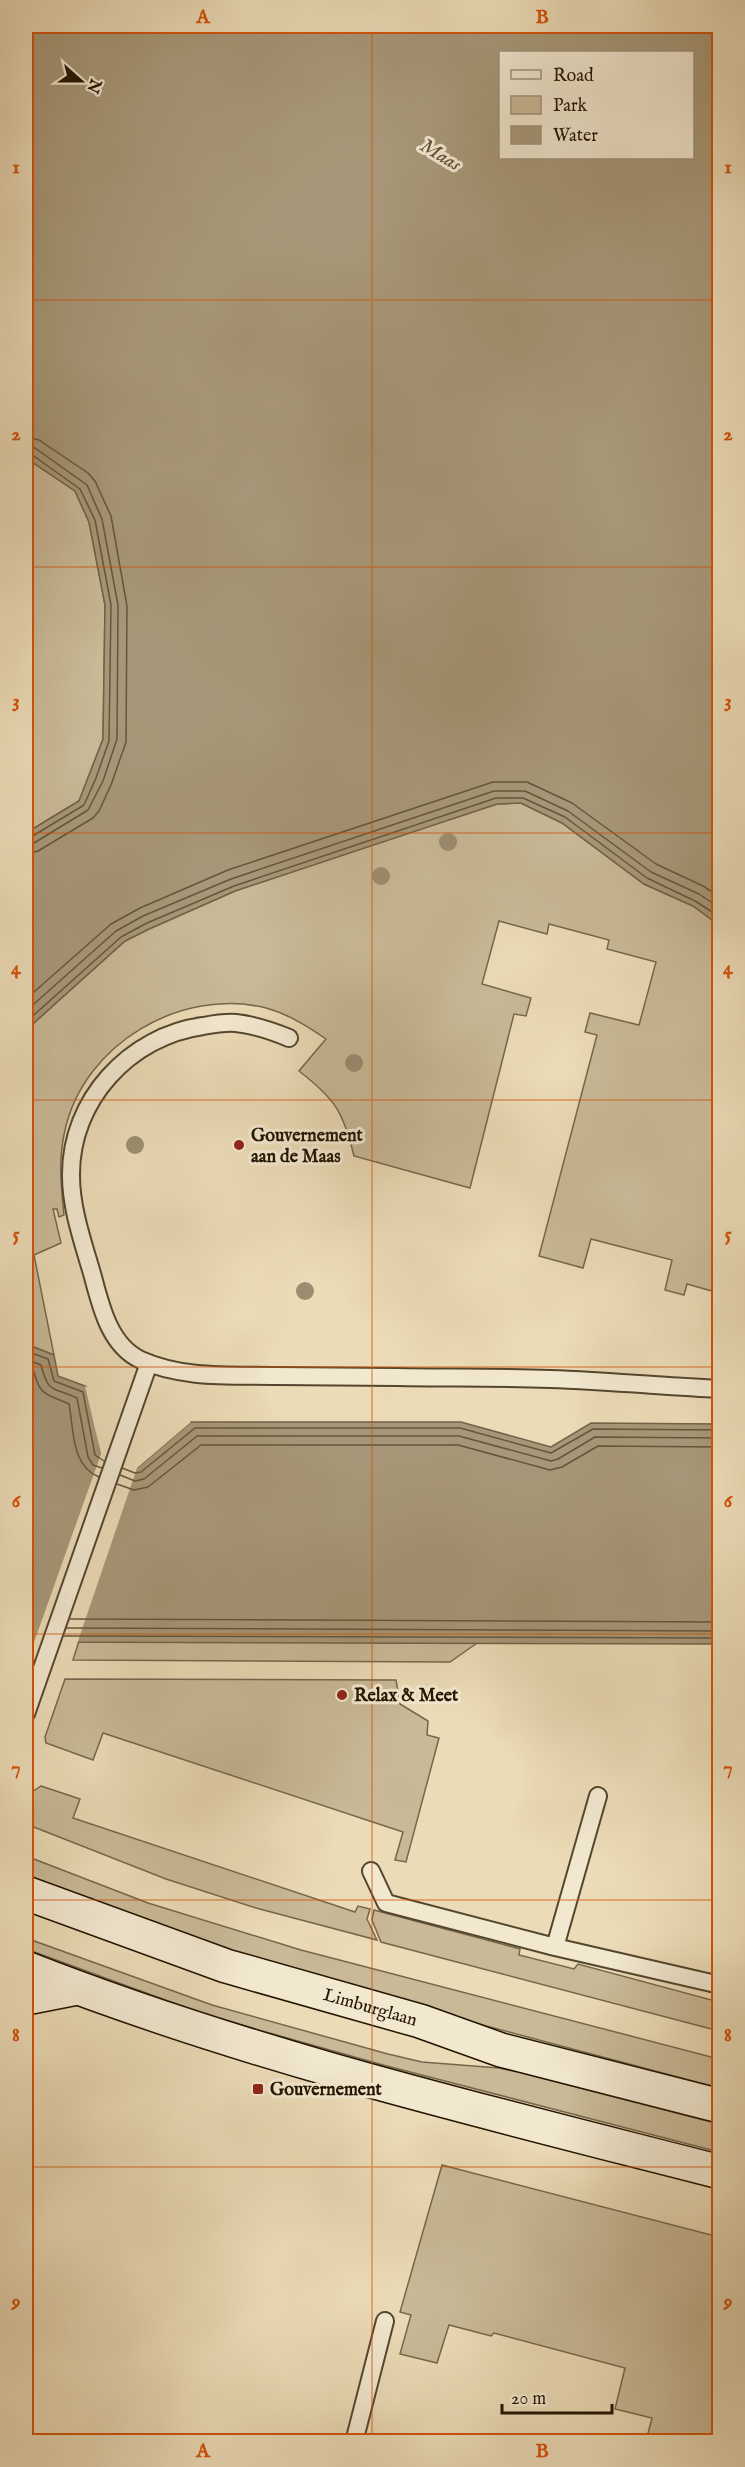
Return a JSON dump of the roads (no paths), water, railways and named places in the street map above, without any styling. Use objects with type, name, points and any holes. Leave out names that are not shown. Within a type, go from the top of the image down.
[{"type":"main road","name":"Limburglaan","points":[[26,1893],[226,1966],[420,2021],[501,2049],[720,2106]]},
{"type":"main road","points":[[26,1968],[77,1988],[239,2043],[427,2097],[720,2172]]},
{"type":"main road","points":[[26,1998],[77,1988]]},
{"type":"lane","points":[[289,1038],[269,1030],[235,1023],[186,1028],[171,1033],[151,1042],[114,1070],[87,1107],[75,1138],[70,1178],[86,1255],[99,1300],[116,1337],[138,1359],[201,1375],[549,1379],[720,1389]]},
{"type":"lane","points":[[26,1714],[149,1363]]},
{"type":"lane","points":[[555,1947],[598,1796]]},
{"type":"lane","points":[[371,1871],[387,1903],[555,1947],[720,1985]]},
{"type":"lane","points":[[354,2442],[385,2322]]},
{"type":"water","name":"Maas","points":[[26,26],[719,26],[719,925],[693,906],[644,884],[562,823],[521,803],[497,804],[235,891],[149,929],[125,941],[26,1030],[26,833],[79,801],[103,739],[105,605],[89,522],[75,491],[26,458]]},
{"type":"water","points":[[26,1344],[54,1355],[58,1376],[89,1389],[101,1453],[137,1468],[191,1422],[461,1422],[551,1447],[591,1423],[719,1424],[719,1644],[26,1642]]},
{"type":"place","name":"Gouvernement aan de Maas","points":[[239,1145]]},
{"type":"place","name":"Relax & Meet","points":[[342,1695]]},
{"type":"place","name":"Gouvernement","points":[[258,2089]]}]
